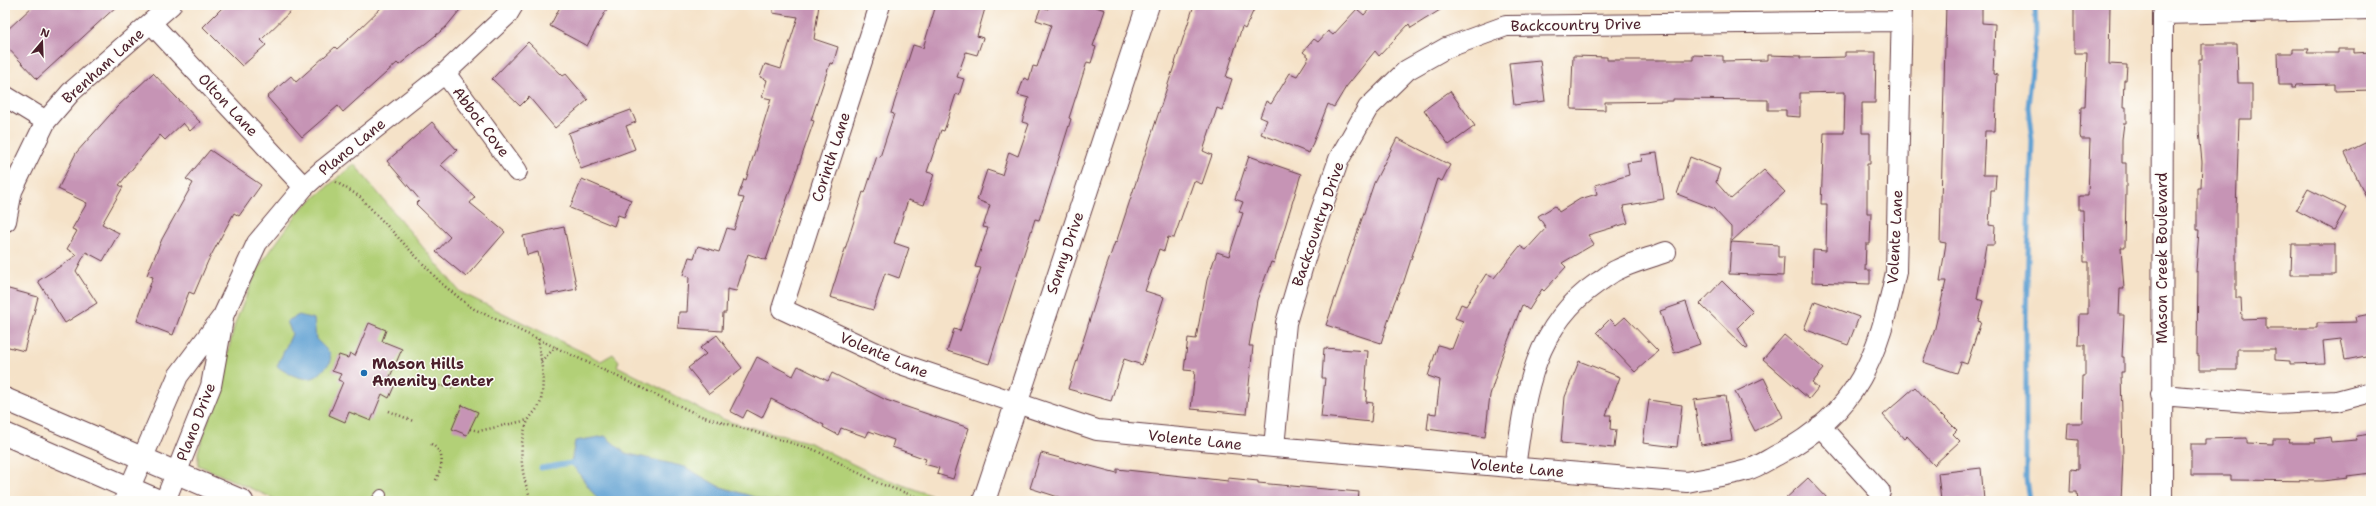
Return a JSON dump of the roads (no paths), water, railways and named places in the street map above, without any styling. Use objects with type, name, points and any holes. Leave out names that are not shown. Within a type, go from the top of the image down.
[{"type":"street","name":"Brenham Lane","points":[[6,221],[12,191],[46,121],[71,92],[171,5]]},
{"type":"street","name":"Plano Lane","points":[[223,316],[257,243],[304,187],[324,169],[445,73],[507,15],[513,5]]},
{"type":"street","name":"Corinth Lane","points":[[782,309],[880,5]]},
{"type":"street","name":"Sonny Drive","points":[[984,501],[1148,5]]},
{"type":"street","name":"Mason Creek Boulevard","points":[[2162,501],[2161,395],[2163,14],[2371,10]]},
{"type":"street","name":"Volente Lane","points":[[782,309],[898,364],[1097,430],[1274,447],[1686,482],[1747,470],[1796,445],[1841,409],[1870,365],[1887,314],[1896,272],[1902,13]]},
{"type":"street","name":"Backcountry Drive","points":[[1274,447],[1286,322],[1309,245],[1339,159],[1368,108],[1407,70],[1446,48],[1506,26],[1902,13]]},
{"type":"street","name":"Olton Lane","points":[[151,23],[304,187]]},
{"type":"street","name":"Abbot Cove","points":[[445,73],[517,170]]},
{"type":"street","points":[[5,96],[46,121]]},
{"type":"street","points":[[1515,468],[1523,407],[1533,372],[1549,332],[1578,297],[1616,270],[1666,252]]},
{"type":"street","points":[[127,495],[178,376],[223,316]]},
{"type":"street","name":"Plano Drive","points":[[165,501],[211,386],[223,316]]},
{"type":"street","points":[[2161,395],[2273,404],[2337,401],[2371,392]]},
{"type":"street","points":[[5,399],[242,501]]},
{"type":"street","points":[[1820,426],[1880,492]]},
{"type":"street","points":[[5,434],[127,495],[159,501]]},
{"type":"lane","points":[[376,501],[381,495],[382,501]]},
{"type":"water","points":[[299,315],[314,319],[316,339],[330,353],[331,362],[319,374],[311,378],[300,378],[277,366],[292,334],[287,321]]},
{"type":"water","points":[[605,436],[625,453],[685,467],[718,486],[767,501],[599,501],[571,463],[575,441]]},
{"type":"waterway","points":[[2029,501],[2026,479],[2026,313],[2032,141],[2028,107],[2036,32],[2035,5]]},
{"type":"waterway","points":[[541,468],[571,463],[575,465]]},
{"type":"place","name":"Mason Hills Amenity Center","points":[[364,373]]}]
